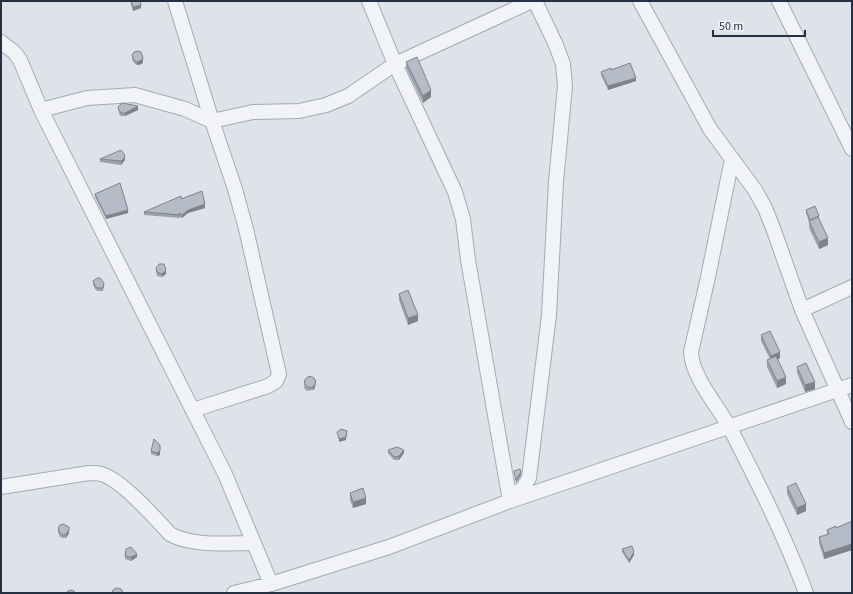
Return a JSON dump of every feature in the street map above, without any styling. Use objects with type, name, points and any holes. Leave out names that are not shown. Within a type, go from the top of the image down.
[{"type":"street","points":[[175,1],[212,121],[235,189],[246,229],[279,374],[276,381],[268,386],[193,410]]},
{"type":"street","points":[[370,1],[395,64],[455,192],[463,219],[468,260],[509,498]]},
{"type":"street","points":[[41,110],[87,98],[135,95],[185,109],[212,121],[254,112],[299,111],[326,105],[348,96],[395,64],[532,1]]},
{"type":"street","points":[[509,498],[522,490],[529,478],[549,315],[556,182],[565,86],[562,64],[558,52],[535,1]]},
{"type":"street","points":[[640,1],[707,123],[755,190],[765,208],[802,310],[852,422]]},
{"type":"street","points":[[779,1],[852,150]]},
{"type":"street","points":[[1,42],[14,52],[20,60],[41,110],[225,474],[271,584]]},
{"type":"street","points":[[732,159],[691,352],[692,361],[695,372],[728,426],[767,499],[795,563],[806,593]]},
{"type":"street","points":[[802,310],[852,287]]},
{"type":"street","points":[[234,593],[271,584],[389,547],[509,498],[852,385]]},
{"type":"street","points":[[1,487],[89,473],[100,473],[111,478],[124,488],[170,534],[190,542],[254,543]]},
{"type":"building","points":[[131,1],[140,1],[141,5],[133,7]]},
{"type":"building","points":[[134,52],[141,52],[143,58],[137,62],[134,60],[132,55]]},
{"type":"building","points":[[417,57],[431,90],[423,96],[406,62]]},
{"type":"building","points":[[630,63],[636,78],[608,86],[601,72]]},
{"type":"building","points":[[122,103],[138,106],[125,113],[121,113],[118,107]]},
{"type":"building","points":[[121,150],[125,157],[121,161],[100,159]]},
{"type":"building","points":[[120,183],[128,210],[106,216],[95,194]]},
{"type":"building","points":[[202,191],[205,204],[188,210],[182,215],[179,213],[180,215],[144,212],[181,196],[181,199]]},
{"type":"building","points":[[815,206],[819,216],[810,220],[806,210]]},
{"type":"building","points":[[818,217],[828,238],[819,242],[809,221]]},
{"type":"building","points":[[159,264],[164,264],[166,270],[162,274],[157,272],[156,268]]},
{"type":"building","points":[[100,278],[104,283],[103,288],[97,288],[95,286],[93,281]]},
{"type":"building","points":[[408,290],[418,315],[408,318],[399,294]]},
{"type":"building","points":[[770,331],[780,352],[771,356],[761,335]]},
{"type":"building","points":[[776,356],[786,377],[777,381],[767,360]]},
{"type":"building","points":[[806,363],[815,382],[805,385],[797,367]]},
{"type":"building","points":[[310,376],[314,378],[316,382],[314,386],[310,388],[306,386],[304,382],[306,378]]},
{"type":"building","points":[[341,429],[347,431],[346,437],[339,439],[337,432]]},
{"type":"building","points":[[154,439],[160,445],[160,451],[157,453],[151,451]]},
{"type":"building","points":[[397,447],[404,450],[399,456],[394,457],[388,450]]},
{"type":"building","points":[[520,469],[521,472],[516,480],[514,471]]},
{"type":"building","points":[[796,483],[806,504],[797,508],[787,487]]},
{"type":"building","points":[[363,488],[366,498],[353,502],[350,493]]},
{"type":"building","points":[[852,521],[852,544],[824,553],[819,537],[829,534],[827,530]]},
{"type":"building","points":[[63,524],[69,527],[69,530],[63,535],[60,533],[58,528]]},
{"type":"building","points":[[632,546],[634,552],[629,560],[622,549]]},
{"type":"building","points":[[131,547],[137,554],[131,557],[125,556],[126,549]]},
{"type":"building","points":[[116,588],[121,589],[123,593],[112,593]]},
{"type":"building","points":[[72,590],[76,593],[66,593],[68,591]]}]
